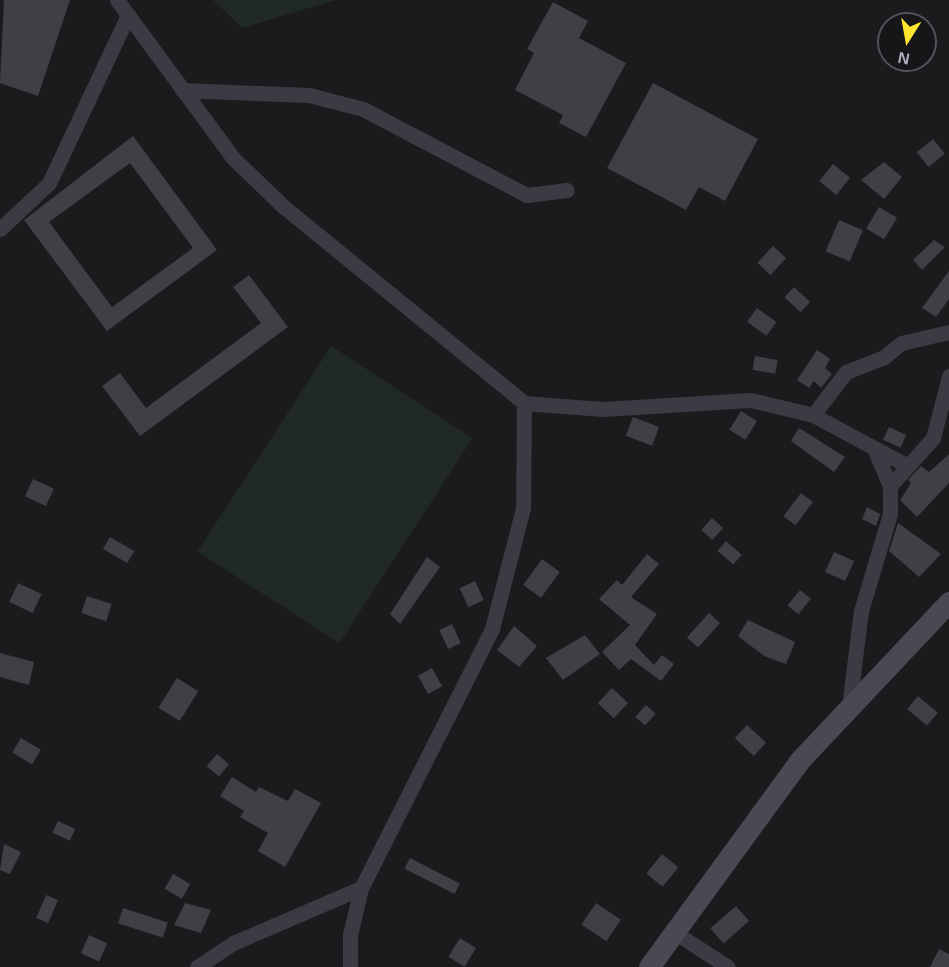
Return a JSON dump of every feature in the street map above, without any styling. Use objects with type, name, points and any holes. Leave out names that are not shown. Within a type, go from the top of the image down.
[{"type":"street","points":[[117,0],[233,158],[284,207],[524,403],[603,409],[751,400],[813,415],[908,466]]},
{"type":"street","points":[[0,229],[49,183],[128,15]]},
{"type":"street","points":[[182,90],[309,95],[363,109],[527,195],[567,190]]},
{"type":"street","points":[[813,415],[846,372],[884,357],[901,343],[949,332]]},
{"type":"street","points":[[890,486],[933,438],[949,376]]},
{"type":"street","points":[[350,967],[350,935],[361,888],[492,629],[523,508],[524,403]]},
{"type":"street","points":[[849,707],[861,611],[884,544],[890,486],[875,450]]},
{"type":"street","points":[[649,967],[799,761],[949,602]]},
{"type":"street","points":[[197,967],[233,943],[361,888]]},
{"type":"street","points":[[674,932],[728,967]]},
{"type":"shaded area","points":[[213,0],[336,0],[242,28]]},
{"type":"shaded area","points":[[331,346],[473,438],[339,644],[198,551]]},
{"type":"building","points":[[4,0],[70,0],[38,96],[0,83]]},
{"type":"building","points":[[553,2],[588,21],[579,38],[626,63],[586,137],[559,123],[563,115],[515,90],[534,53],[527,49]]},
{"type":"building","points":[[653,83],[758,139],[725,201],[699,187],[686,210],[607,168]]},
{"type":"building","points":[[133,136],[217,250],[107,331],[24,220]],"holes":[[[130,163],[193,248],[112,307],[49,222]]]},
{"type":"building","points":[[933,139],[945,154],[929,167],[917,152]]},
{"type":"building","points":[[884,162],[902,177],[884,199],[861,180]]},
{"type":"building","points":[[833,164],[850,178],[836,195],[819,181]]},
{"type":"building","points":[[879,207],[897,218],[884,239],[866,228]]},
{"type":"building","points":[[839,220],[863,230],[850,261],[826,251]]},
{"type":"building","points":[[934,240],[945,247],[922,270],[913,260]]},
{"type":"building","points":[[773,246],[786,258],[770,275],[757,263]]},
{"type":"building","points":[[949,271],[949,299],[936,317],[922,308]]},
{"type":"building","points":[[249,275],[288,327],[140,436],[102,386],[120,373],[146,408],[261,323],[233,287]]},
{"type":"building","points":[[794,287],[810,302],[801,312],[784,297]]},
{"type":"building","points":[[757,308],[776,322],[766,336],[747,322]]},
{"type":"building","points":[[817,350],[830,359],[825,368],[832,374],[821,388],[814,381],[809,388],[797,380]]},
{"type":"building","points":[[755,356],[778,360],[775,374],[753,370]]},
{"type":"building","points":[[741,411],[757,421],[745,440],[729,430]]},
{"type":"building","points":[[633,417],[659,427],[652,446],[626,436]]},
{"type":"building","points":[[889,427],[906,435],[900,448],[883,440]]},
{"type":"building","points":[[799,428],[845,457],[834,472],[791,441]]},
{"type":"building","points":[[949,454],[949,483],[917,517],[900,500],[911,483],[908,480],[921,466],[929,472]]},
{"type":"building","points":[[33,479],[54,489],[46,506],[25,496]]},
{"type":"building","points":[[801,493],[813,502],[796,525],[784,516]]},
{"type":"building","points":[[867,507],[880,514],[876,526],[862,519]]},
{"type":"building","points":[[712,518],[723,528],[712,540],[701,530]]},
{"type":"building","points":[[898,523],[941,554],[919,577],[889,551]]},
{"type":"building","points":[[110,537],[134,551],[127,563],[103,549]]},
{"type":"building","points":[[726,541],[742,555],[733,565],[717,551]]},
{"type":"building","points":[[834,552],[854,561],[845,581],[825,572]]},
{"type":"building","points":[[647,554],[659,564],[631,597],[657,614],[635,645],[654,665],[662,655],[674,664],[661,681],[631,659],[619,670],[602,652],[630,625],[599,599],[617,580],[622,585]]},
{"type":"building","points":[[427,557],[440,567],[400,624],[390,614]]},
{"type":"building","points":[[542,559],[560,572],[541,598],[523,585]]},
{"type":"building","points":[[475,581],[484,600],[468,607],[460,588]]},
{"type":"building","points":[[18,583],[42,594],[33,613],[9,602]]},
{"type":"building","points":[[800,590],[811,599],[798,614],[787,606]]},
{"type":"building","points":[[87,596],[112,604],[106,621],[81,613]]},
{"type":"building","points":[[709,613],[720,623],[698,648],[687,638]]},
{"type":"building","points":[[748,620],[795,642],[786,664],[764,656],[738,636]]},
{"type":"building","points":[[452,624],[461,643],[448,649],[439,630]]},
{"type":"building","points":[[514,626],[537,646],[519,667],[497,650]]},
{"type":"building","points":[[585,635],[600,654],[563,680],[546,658]]},
{"type":"building","points":[[0,653],[34,662],[29,685],[0,677]]},
{"type":"building","points":[[432,668],[442,686],[428,694],[418,676]]},
{"type":"building","points":[[177,678],[198,691],[180,721],[158,708]]},
{"type":"building","points":[[612,688],[628,703],[614,718],[598,703]]},
{"type":"building","points":[[918,696],[938,713],[927,726],[907,709]]},
{"type":"building","points":[[646,705],[656,714],[645,726],[635,717]]},
{"type":"building","points":[[747,725],[766,743],[754,756],[735,738]]},
{"type":"building","points":[[21,738],[41,750],[32,764],[12,753]]},
{"type":"building","points":[[217,754],[229,764],[219,777],[207,766]]},
{"type":"building","points":[[232,777],[256,792],[259,787],[288,801],[295,789],[321,803],[285,867],[258,851],[268,833],[240,817],[244,811],[220,796]]},
{"type":"building","points":[[58,821],[75,829],[70,841],[53,833]]},
{"type":"building","points":[[4,844],[21,852],[10,874],[0,870]]},
{"type":"building","points":[[662,854],[678,867],[663,887],[646,873]]},
{"type":"building","points":[[410,858],[460,883],[454,894],[405,869]]},
{"type":"building","points":[[173,874],[190,884],[182,899],[164,889]]},
{"type":"building","points":[[46,895],[58,900],[48,923],[36,918]]},
{"type":"building","points":[[185,903],[211,910],[201,933],[174,925]]},
{"type":"building","points":[[596,903],[621,920],[606,941],[581,925]]},
{"type":"building","points":[[736,906],[749,921],[723,943],[710,928]]},
{"type":"building","points":[[123,908],[168,923],[163,938],[118,923]]},
{"type":"building","points":[[89,935],[107,943],[99,961],[81,953]]},
{"type":"building","points":[[460,938],[476,948],[464,967],[448,957]]},
{"type":"building","points":[[939,949],[949,954],[949,967],[930,967]]}]
